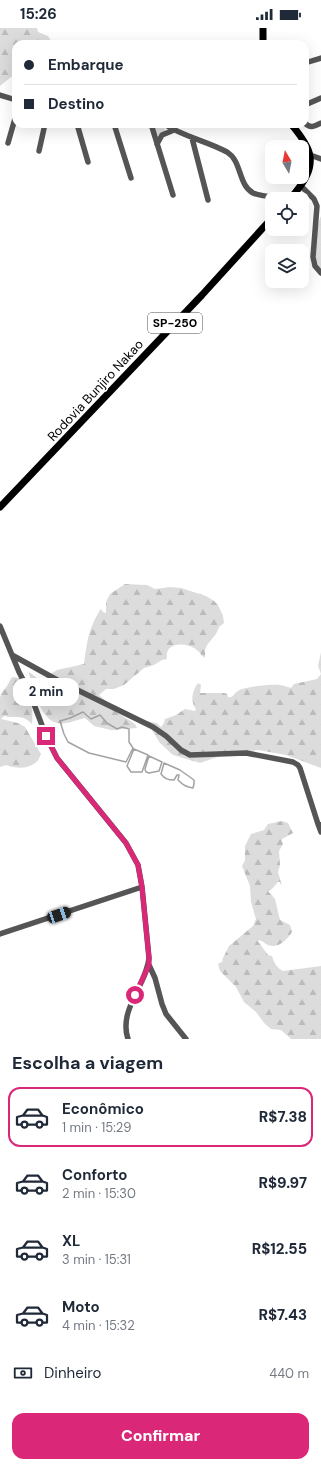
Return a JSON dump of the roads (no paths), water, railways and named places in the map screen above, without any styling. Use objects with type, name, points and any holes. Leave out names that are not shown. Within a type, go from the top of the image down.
[{"type":"main road","points":[[263,28],[263,40]]},
{"type":"main road","points":[[294,128],[308,148],[317,156],[301,186],[296,192]]},
{"type":"main road","name":"Rodovia Bunjiro Nakao","points":[[0,507],[202,295],[265,226]]},
{"type":"street","points":[[309,62],[321,58]]},
{"type":"street","points":[[0,94],[12,98]]},
{"type":"street","points":[[309,103],[321,98]]},
{"type":"street","points":[[309,127],[321,123]]},
{"type":"street","points":[[8,143],[12,128]]},
{"type":"street","points":[[39,152],[44,128]]},
{"type":"street","points":[[78,128],[88,162]]},
{"type":"street","points":[[115,128],[131,178]]},
{"type":"street","points":[[152,128],[172,195]]},
{"type":"street","points":[[171,128],[228,153],[234,161],[246,187],[250,191],[265,195]]},
{"type":"street","points":[[157,144],[162,135],[174,130]]},
{"type":"street","points":[[192,138],[208,200]]},
{"type":"street","points":[[301,186],[318,202],[313,257],[315,266],[321,273]]},
{"type":"street","points":[[0,626],[57,758],[126,843],[138,865],[142,887],[149,951],[149,965],[155,978],[166,1014],[186,1039]]},
{"type":"street","points":[[12,654],[66,685],[153,727],[166,736],[181,750],[190,755],[246,753],[294,762],[298,765],[320,824],[321,832]]},
{"type":"street","points":[[0,934],[142,887]]},
{"type":"street","points":[[128,1039],[126,1029],[130,1009],[149,965]]},
{"type":"waterway","points":[[83,712],[91,719],[100,715],[107,723],[117,729],[122,727],[129,729],[129,742],[133,748],[126,762],[89,753],[68,742],[60,721],[83,712]]},
{"type":"waterway","points":[[134,749],[148,755],[142,772],[131,772],[127,766],[134,749]]},
{"type":"waterway","points":[[149,756],[162,762],[159,771],[149,773],[146,772],[145,769],[149,756]]},
{"type":"waterway","points":[[164,763],[180,770],[194,780],[193,788],[180,782],[178,780],[179,775],[177,775],[174,780],[164,777],[161,774],[164,763]]}]
